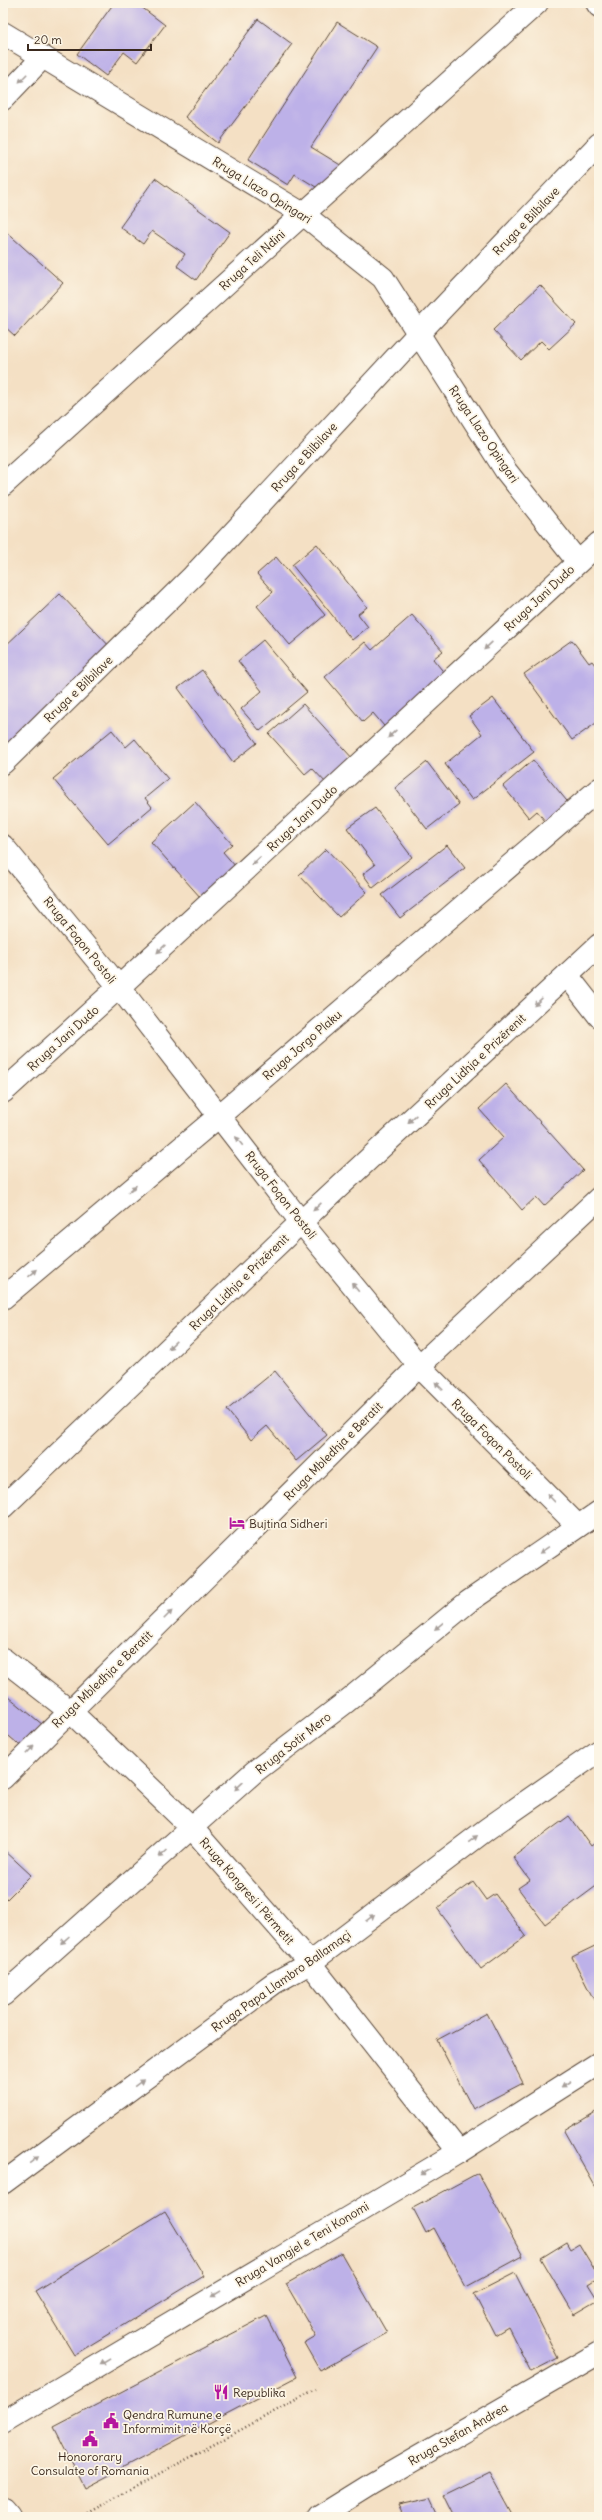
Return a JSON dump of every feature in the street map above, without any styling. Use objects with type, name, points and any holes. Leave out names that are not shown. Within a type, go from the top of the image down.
[{"type":"street","name":"Rruga Teli Ndini","points":[[3,485],[537,3]]},
{"type":"street","name":"Rruga Llazo Opingari","points":[[3,33],[303,214],[383,278],[506,471],[578,562]]},
{"type":"street","points":[[3,99],[43,57]]},
{"type":"street","name":"Rruga e Bilbilave","points":[[3,763],[193,576],[418,334],[599,144]]},
{"type":"street","name":"Rruga Jani Dudo","points":[[3,1092],[120,988],[599,543]]},
{"type":"street","name":"Rruga Jorgo Plaku","points":[[3,1298],[219,1116],[599,788]]},
{"type":"street","name":"Rruga Foqon Postoli","points":[[3,846],[120,988],[301,1222],[419,1366],[578,1526]]},
{"type":"street","name":"Rruga Lidhja e Prizërenit","points":[[3,1507],[301,1222],[599,945]]},
{"type":"street","points":[[567,975],[599,1016]]},
{"type":"street","name":"Rruga Mbledhja e Beratit","points":[[3,1778],[419,1366],[599,1198]]},
{"type":"street","name":"Rruga Sotir Mero","points":[[3,1995],[254,1772],[346,1702],[468,1602],[599,1512]]},
{"type":"street","name":"Rruga Kongresi i Përmetit","points":[[3,1659],[71,1712],[192,1828],[310,1963],[459,2152]]},
{"type":"street","name":"Rruga Papa Llambro Ballamaçi","points":[[3,2183],[274,1983],[310,1963],[487,1829],[599,1751]]},
{"type":"street","name":"Rruga Vangjel e Teni Konomi","points":[[3,2422],[459,2152],[599,2063]]},
{"type":"street","name":"Rruga Stefan Andrea","points":[[319,2517],[372,2484],[599,2353]]},
{"type":"street","points":[[3,2510],[9,2517]]},
{"type":"path","points":[[80,2517],[316,2389]]},
{"type":"building","points":[[114,3],[136,3],[165,25],[137,62],[124,52],[106,76],[77,54]]},
{"type":"building","points":[[258,19],[292,44],[218,143],[185,117]]},
{"type":"building","points":[[337,22],[377,47],[311,147],[342,166],[324,192],[295,174],[288,185],[248,160]]},
{"type":"building","points":[[155,178],[230,232],[196,280],[177,266],[185,254],[152,231],[143,244],[120,227]]},
{"type":"building","points":[[3,229],[63,283],[15,336],[3,325]]},
{"type":"building","points":[[540,285],[576,324],[549,349],[541,341],[521,360],[493,330]]},
{"type":"building","points":[[317,544],[367,607],[358,614],[368,627],[352,640],[292,565]]},
{"type":"building","points":[[276,557],[325,615],[290,645],[257,606],[273,592],[257,574]]},
{"type":"building","points":[[60,594],[113,650],[3,753],[3,648]]},
{"type":"building","points":[[412,615],[443,651],[433,659],[450,680],[389,732],[373,713],[363,722],[325,677],[365,642],[372,650]]},
{"type":"building","points":[[263,640],[307,692],[260,731],[241,709],[262,691],[238,661]]},
{"type":"building","points":[[572,640],[589,663],[592,661],[599,670],[599,721],[572,740],[524,674]]},
{"type":"building","points":[[202,670],[257,743],[233,762],[178,688]]},
{"type":"building","points":[[493,698],[534,752],[472,800],[445,764],[482,734],[469,716]]},
{"type":"building","points":[[303,704],[354,760],[327,784],[312,768],[305,774],[269,734]]},
{"type":"building","points":[[112,730],[126,747],[135,739],[168,779],[145,798],[152,807],[108,844],[53,779]]},
{"type":"building","points":[[533,760],[571,806],[549,826],[537,811],[529,818],[503,786]]},
{"type":"building","points":[[427,762],[459,804],[427,829],[395,788]]},
{"type":"building","points":[[195,802],[232,844],[223,852],[236,867],[201,898],[151,842]]},
{"type":"building","points":[[375,808],[412,857],[373,888],[363,874],[375,865],[347,828]]},
{"type":"building","points":[[447,845],[465,868],[400,918],[382,895]]},
{"type":"building","points":[[326,849],[367,892],[339,917],[299,875]]},
{"type":"building","points":[[506,1084],[583,1170],[544,1206],[536,1197],[522,1210],[479,1160],[504,1137],[479,1109]]},
{"type":"building","points":[[275,1371],[327,1435],[296,1461],[267,1426],[251,1440],[227,1410]]},
{"type":"building","points":[[3,1692],[43,1725],[24,1749],[3,1731]]},
{"type":"building","points":[[569,1816],[591,1846],[599,1840],[599,1884],[545,1924],[518,1888],[530,1880],[513,1857]]},
{"type":"building","points":[[3,1849],[31,1875],[7,1899],[3,1895]]},
{"type":"building","points":[[473,1882],[486,1900],[495,1894],[526,1936],[481,1969],[437,1908]]},
{"type":"building","points":[[599,1944],[599,1997],[594,2000],[572,1957]]},
{"type":"building","points":[[487,2013],[523,2083],[473,2109],[437,2040]]},
{"type":"building","points":[[599,2110],[599,2193],[564,2131]]},
{"type":"building","points":[[478,2173],[523,2256],[466,2287],[434,2228],[426,2233],[413,2208]]},
{"type":"building","points":[[165,2211],[204,2276],[74,2355],[35,2291]]},
{"type":"building","points":[[567,2242],[571,2249],[579,2244],[599,2277],[588,2284],[598,2300],[574,2314],[541,2258]]},
{"type":"building","points":[[341,2253],[387,2333],[320,2371],[304,2343],[316,2336],[286,2284]]},
{"type":"building","points":[[515,2273],[558,2358],[531,2372],[508,2327],[495,2335],[474,2294]]},
{"type":"building","points":[[266,2316],[297,2377],[85,2488],[54,2427]]},
{"type":"building","points":[[489,2473],[512,2515],[455,2517],[444,2495]]},
{"type":"building","points":[[431,2498],[440,2517],[404,2517],[398,2505]]},
{"type":"place","name":"Bujtina Sidheri","points":[[237,1523]]},
{"type":"place","name":"Republika","points":[[221,2392]]},
{"type":"place","name":"Qendra Rumune e Informimit në Korçë","points":[[111,2421]]},
{"type":"place","name":"Honororary Consulate of Romania","points":[[90,2439]]}]
